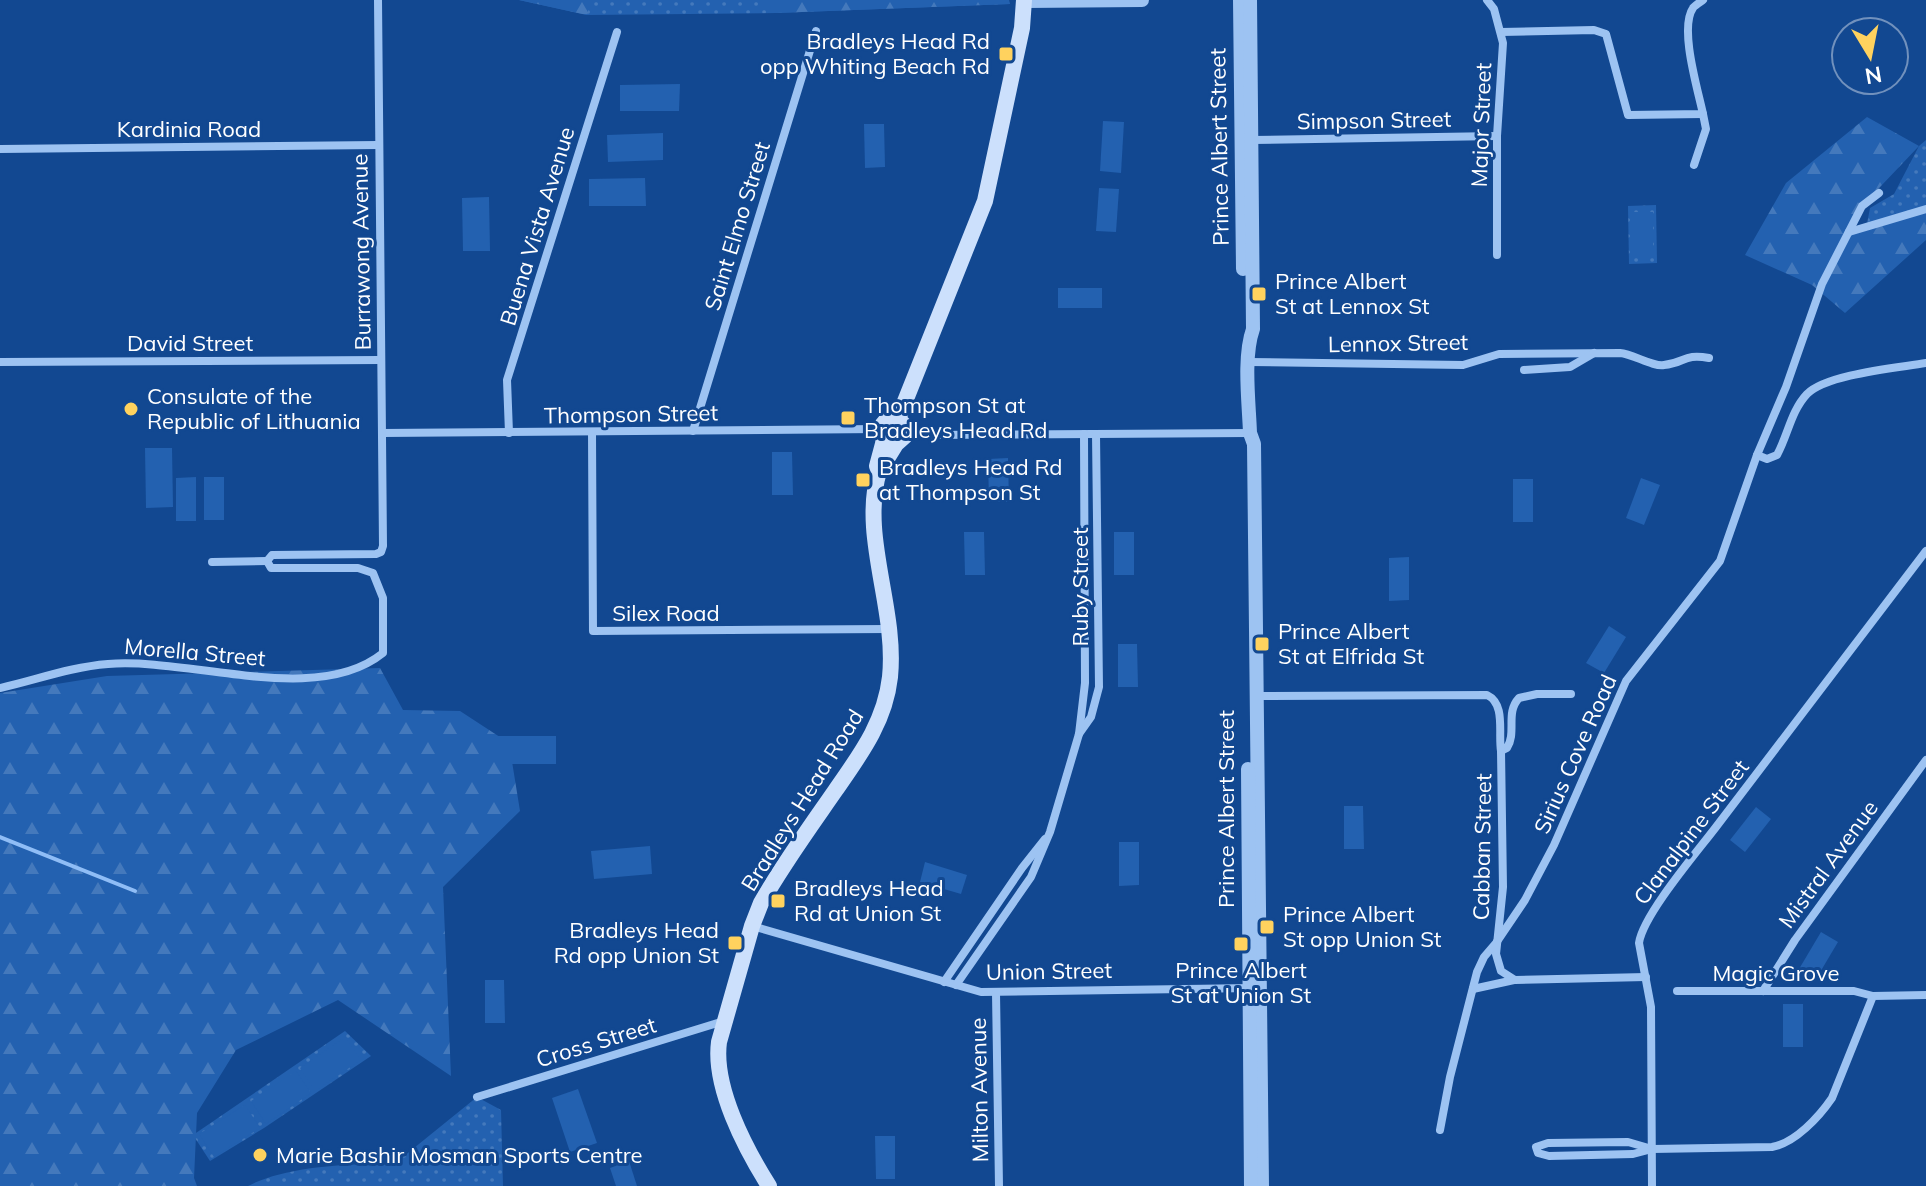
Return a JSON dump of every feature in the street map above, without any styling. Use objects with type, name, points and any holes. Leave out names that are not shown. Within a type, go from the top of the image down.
[{"type":"main road","name":"Bradleys Head Road","points":[[769,1186],[723,1093],[718,1058],[724,1021],[752,926],[768,890],[855,764],[878,725],[886,702],[890,676],[890,629],[872,507],[879,471],[883,468],[893,432],[985,201],[1022,28],[1024,0]]},
{"type":"street","name":"Burrawong Avenue","points":[[267,561],[272,555],[381,552],[378,0]]},
{"type":"street","points":[[1024,0],[1142,0]]},
{"type":"street","name":"Prince Albert Street","points":[[1240,0],[1244,328],[1249,341]]},
{"type":"street","name":"Prince Albert Street","points":[[1250,0],[1253,329],[1249,341],[1249,362],[1250,433],[1254,444],[1256,696],[1251,1186]]},
{"type":"street","name":"Major Street","points":[[1487,0],[1494,9],[1503,43],[1497,136],[1497,255]]},
{"type":"street","points":[[1694,165],[1706,129],[1688,22],[1693,7],[1703,0]]},
{"type":"street","points":[[1501,32],[1594,30],[1606,34],[1628,115],[1703,114]]},
{"type":"street","name":"Saint Elmo Street","points":[[693,431],[816,31]]},
{"type":"street","name":"Buena Vista Avenue","points":[[509,433],[507,380],[617,32]]},
{"type":"street","name":"Simpson Street","points":[[1252,140],[1497,136]]},
{"type":"street","name":"Kardinia Road","points":[[0,149],[378,145]]},
{"type":"street","name":"Sirius Cove Road","points":[[1440,1130],[1450,1077],[1477,972],[1484,957],[1525,900],[1554,845],[1626,681],[1720,561],[1822,284],[1862,206],[1879,193]]},
{"type":"street","points":[[1849,232],[1926,209]]},
{"type":"street","name":"Lennox Street","points":[[1524,370],[1570,367],[1595,353]]},
{"type":"street","name":"Lennox Street","points":[[1249,362],[1463,365],[1499,354],[1595,353],[1634,354],[1665,366],[1693,354],[1709,358]]},
{"type":"street","name":"David Street","points":[[0,362],[380,360]]},
{"type":"street","points":[[1757,455],[1767,459],[1777,455],[1794,415],[1808,392],[1838,378],[1926,363]]},
{"type":"street","name":"Silex Road","points":[[592,432],[593,631],[890,629]]},
{"type":"street","name":"Thompson Street","points":[[382,433],[1250,433]]},
{"type":"street","name":"Prince Albert Street","points":[[1250,433],[1245,445],[1254,988],[1262,1186]]},
{"type":"street","name":"Ruby Street","points":[[956,985],[1031,877],[1050,832],[1079,734],[1085,683],[1084,434]]},
{"type":"street","name":"Ruby Street","points":[[1079,734],[1091,717],[1099,687],[1096,434]]},
{"type":"street","name":"Clanalpine Street","points":[[1652,1186],[1651,1007],[1639,943],[1649,919],[1926,551]]},
{"type":"street","points":[[212,562],[267,561]]},
{"type":"street","name":"Morella Street","points":[[0,688],[63,670],[109,663],[163,665],[284,678],[328,677],[369,664],[383,653],[383,598],[373,573],[358,568],[271,568],[267,561]]},
{"type":"street","points":[[1501,751],[1512,740],[1511,711],[1519,698],[1537,694],[1571,694]]},
{"type":"street","name":"Cabban Street","points":[[1256,696],[1493,697],[1499,708],[1503,887],[1496,943]]},
{"type":"street","name":"Mistral Avenue","points":[[1763,991],[1795,940],[1926,760]]},
{"type":"street","name":"Ruby Street","points":[[944,982],[1050,832]]},
{"type":"street","name":"Union Street","points":[[752,926],[944,982],[996,993],[1254,988]]},
{"type":"street","points":[[1496,943],[1497,964],[1507,977],[1515,980]]},
{"type":"street","points":[[1473,989],[1515,980],[1646,977]]},
{"type":"street","name":"Magic Grove","points":[[1677,991],[1854,991],[1873,996],[1926,995]]},
{"type":"street","name":"Milton Avenue","points":[[996,993],[999,1186]]},
{"type":"street","points":[[1652,1149],[1628,1142],[1548,1143],[1536,1147],[1538,1153],[1549,1156],[1633,1154],[1652,1149],[1772,1147],[1790,1140],[1832,1098],[1873,996]]},
{"type":"street","name":"Cross Street","points":[[477,1097],[724,1021]]},
{"type":"green space","points":[[519,0],[1008,0],[1010,4],[776,13],[587,15]]},
{"type":"green space","points":[[519,0],[591,0],[587,15]]},
{"type":"green space","points":[[764,0],[1009,0],[1010,4],[776,13]]},
{"type":"green space","points":[[680,84],[679,111],[620,111],[620,85]]},
{"type":"green space","points":[[1867,117],[1919,146],[1862,206],[1850,231],[1926,209],[1926,240],[1845,313],[1812,285],[1745,255],[1786,183]]},
{"type":"green space","points":[[1103,121],[1124,122],[1121,173],[1100,171]]},
{"type":"green space","points":[[864,124],[884,124],[885,167],[865,168]]},
{"type":"green space","points":[[663,133],[663,160],[608,162],[607,135]]},
{"type":"green space","points":[[1926,140],[1926,209],[1867,224],[1870,208],[1894,194],[1919,146]]},
{"type":"green space","points":[[645,178],[646,206],[589,206],[589,179]]},
{"type":"green space","points":[[1099,188],[1119,189],[1116,232],[1096,231]]},
{"type":"green space","points":[[489,197],[490,251],[463,251],[462,198]]},
{"type":"green space","points":[[1656,205],[1657,263],[1629,264],[1628,206]]},
{"type":"green space","points":[[1632,212],[1653,212],[1653,256],[1632,256]]},
{"type":"green space","points":[[1058,288],[1102,288],[1102,308],[1058,308]]},
{"type":"green space","points":[[145,448],[172,448],[173,507],[146,508]]},
{"type":"green space","points":[[772,452],[792,452],[793,495],[772,495]]},
{"type":"green space","points":[[1008,458],[1009,502],[989,502],[988,459]]},
{"type":"green space","points":[[196,477],[196,521],[176,521],[176,478]]},
{"type":"green space","points":[[204,477],[224,477],[224,520],[204,520]]},
{"type":"green space","points":[[1641,478],[1660,485],[1644,525],[1626,518]]},
{"type":"green space","points":[[1513,479],[1533,479],[1533,522],[1513,522]]},
{"type":"green space","points":[[964,532],[984,532],[985,575],[965,575]]},
{"type":"green space","points":[[1114,532],[1134,532],[1134,575],[1114,575]]},
{"type":"green space","points":[[1409,557],[1409,600],[1389,601],[1389,558]]},
{"type":"green space","points":[[1609,626],[1626,637],[1604,673],[1586,663]]},
{"type":"green space","points":[[1118,644],[1137,644],[1138,687],[1118,687]]},
{"type":"green space","points":[[380,668],[403,710],[460,711],[509,743],[520,811],[443,887],[451,1076],[338,1000],[236,1050],[197,1113],[194,1178],[197,1186],[0,1186],[0,693],[107,676]]},
{"type":"green space","points":[[496,736],[556,736],[556,764],[496,764]]},
{"type":"green space","points":[[1344,806],[1363,806],[1364,849],[1344,849]]},
{"type":"green space","points":[[1756,807],[1771,819],[1745,852],[1730,840]]},
{"type":"green space","points":[[1119,842],[1139,842],[1139,885],[1119,886]]},
{"type":"green space","points":[[650,846],[652,874],[594,879],[591,851]]},
{"type":"green space","points":[[925,862],[967,875],[961,894],[920,882]]},
{"type":"green space","points":[[1821,932],[1838,942],[1816,979],[1799,969]]},
{"type":"green space","points":[[485,980],[504,980],[505,1023],[485,1023]]},
{"type":"green space","points":[[1783,1004],[1803,1004],[1803,1047],[1783,1047]]},
{"type":"green space","points":[[345,1031],[371,1056],[210,1161],[193,1135]]},
{"type":"green space","points":[[345,1037],[361,1060],[315,1091],[300,1068]]},
{"type":"green space","points":[[296,1071],[311,1093],[266,1124],[251,1101]]},
{"type":"green space","points":[[578,1089],[597,1143],[570,1152],[552,1098]]},
{"type":"green space","points":[[477,1097],[501,1110],[503,1186],[248,1186],[280,1174],[319,1167],[393,1165]]},
{"type":"green space","points":[[245,1105],[260,1128],[214,1157],[199,1134]]},
{"type":"green space","points":[[875,1136],[895,1136],[895,1179],[876,1179]]},
{"type":"green space","points":[[629,1161],[637,1186],[616,1186],[610,1168]]},
{"type":"waterway","points":[[0,837],[135,891]]},
{"type":"place","name":"Bradleys Head Rd opp Whiting Beach Rd","points":[[1006,54]]},
{"type":"place","name":"Prince Albert St at Lennox St","points":[[1259,294]]},
{"type":"place","name":"Consulate of the Republic of Lithuania","points":[[131,409]]},
{"type":"place","name":"Thompson St at Bradleys Head Rd","points":[[848,418]]},
{"type":"place","name":"Bradleys Head Rd at Thompson St","points":[[863,480]]},
{"type":"place","name":"Prince Albert St at Elfrida St","points":[[1262,644]]},
{"type":"place","name":"Bradleys Head Rd at Union St","points":[[778,901]]},
{"type":"place","name":"Prince Albert St opp Union St","points":[[1267,927]]},
{"type":"place","name":"Bradleys Head Rd opp Union St","points":[[735,943]]},
{"type":"place","name":"Prince Albert St at Union St","points":[[1241,944]]},
{"type":"place","name":"Marie Bashir Mosman Sports Centre","points":[[260,1155]]}]
